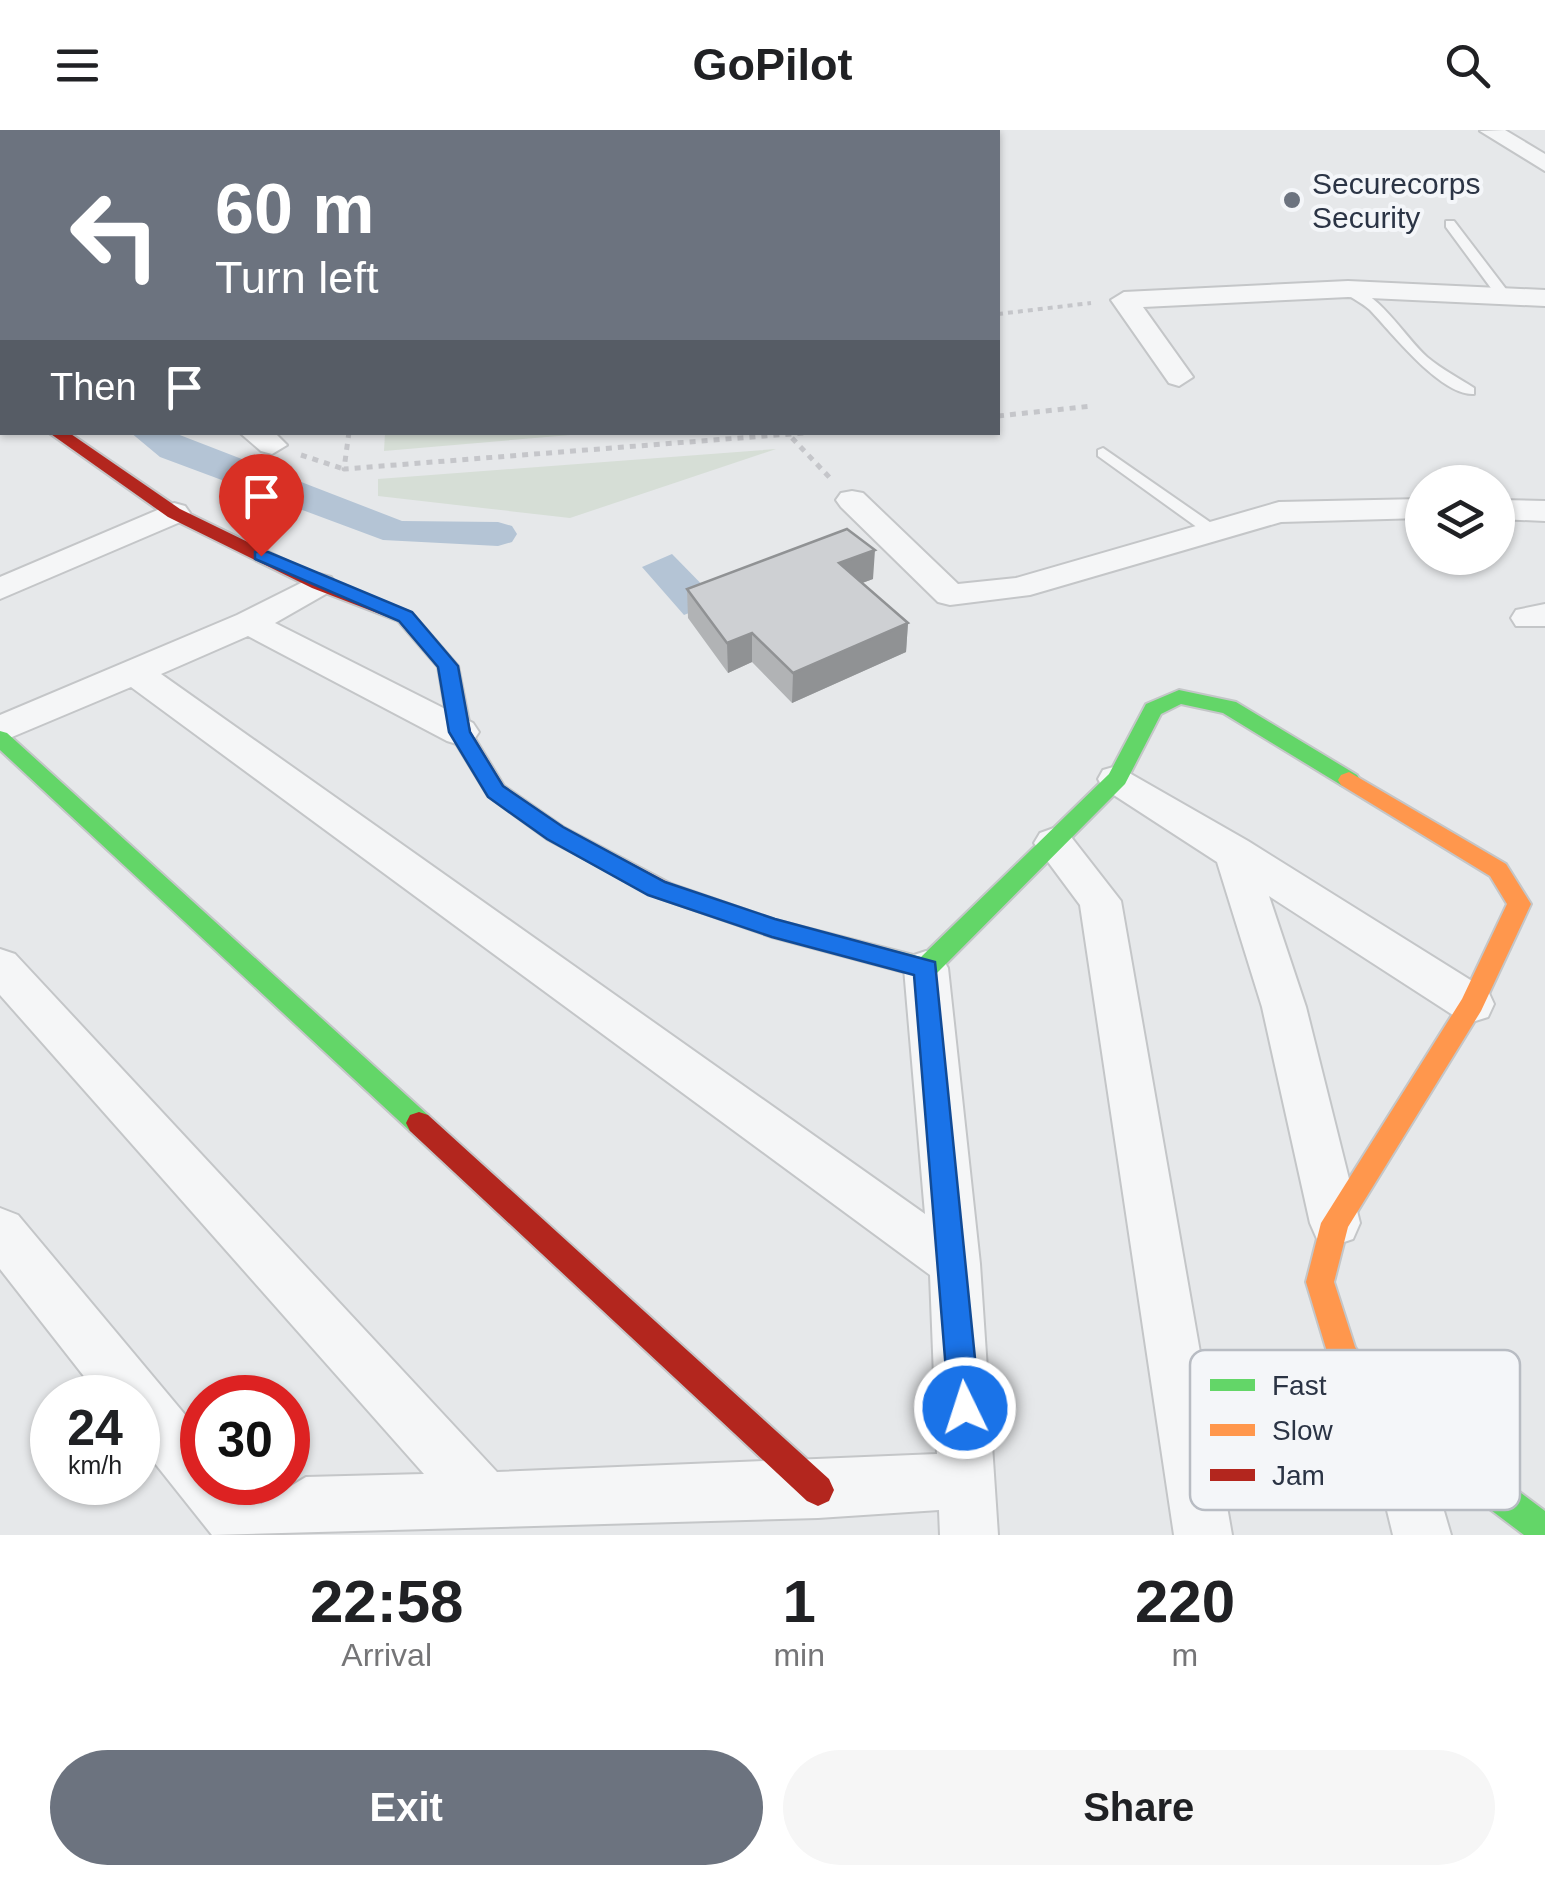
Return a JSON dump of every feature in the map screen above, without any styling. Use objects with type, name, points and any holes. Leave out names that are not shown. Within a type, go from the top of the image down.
[{"type":"street","points":[[1490,130],[1513,130]]},
{"type":"street","points":[[1490,130],[1545,164]]},
{"type":"street","points":[[1124,300],[1348,289],[1545,298]]},
{"type":"street","points":[[1124,300],[1179,377]]},
{"type":"street","points":[[60,435],[174,513],[319,584],[406,617],[448,666],[460,732],[496,792],[555,833],[656,888],[772,928],[926,968]]},
{"type":"street","points":[[852,500],[950,595],[1018,588],[1278,512],[1405,509]]},
{"type":"street","points":[[1515,510],[1545,511]]},
{"type":"street","points":[[0,588],[174,513]]},
{"type":"street","points":[[0,730],[131,670],[248,623],[319,584]]},
{"type":"street","points":[[248,623],[460,732]]},
{"type":"street","points":[[131,670],[956,1264]]},
{"type":"street","points":[[926,968],[1118,779],[1153,709],[1179,698],[1229,708],[1498,870],[1519,904],[1472,1004],[1335,1224],[1320,1282],[1341,1350]]},
{"type":"street","points":[[0,738],[818,1490]]},
{"type":"street","points":[[1118,779],[1472,1004]]},
{"type":"street","points":[[1054,843],[1100,901],[1190,1455]]},
{"type":"street","points":[[1234,852],[1284,1007],[1335,1224]]},
{"type":"street","points":[[0,966],[485,1500]]},
{"type":"street","points":[[926,968],[956,1264],[969,1535]]},
{"type":"street","points":[[0,1232],[118,1375]]},
{"type":"street","points":[[160,1426],[180,1451]]},
{"type":"street","points":[[268,1535],[306,1506],[818,1490],[969,1480]]},
{"type":"street","points":[[224,1505],[249,1535]]},
{"type":"street","points":[[1199,1510],[1203,1535]]},
{"type":"street","points":[[1416,1510],[1422,1535]]},
{"type":"street","points":[[1517,1510],[1545,1531]]},
{"type":"lane","points":[[1450,224],[1504,296]]},
{"type":"lane","points":[[1348,289],[1371,304],[1422,360],[1469,392]]},
{"type":"lane","points":[[1102,453],[1211,530]]},
{"type":"path","points":[[1000,314],[1124,300]]},
{"type":"path","points":[[1000,416],[1092,406]]},
{"type":"path","points":[[349,435],[344,469],[390,469],[801,435]]},
{"type":"path","points":[[791,437],[852,500]]},
{"type":"path","points":[[390,469],[390,478]]},
{"type":"shaded area","points":[[385,435],[571,435],[384,451]]},
{"type":"shaded area","points":[[776,449],[570,518],[378,496],[378,479]]},
{"type":"water","points":[[672,554],[718,601],[684,615],[642,567]]},
{"type":"building","points":[[847,529],[875,550],[839,563],[908,623],[793,673],[752,633],[727,643],[687,589]]},
{"type":"waterway","points":[[152,435],[173,449],[397,532],[498,534]]},
{"type":"traffic: fast","points":[[665,891],[772,928],[926,968],[1117,779],[1153,709],[1179,697],[1229,707],[1349,780]]},
{"type":"traffic: fast","points":[[0,738],[419,1123]]},
{"type":"traffic: fast","points":[[1517,1510],[1545,1531]]},
{"type":"traffic: slow","points":[[1340,1350],[1320,1282],[1335,1223],[1472,1004],[1519,904],[1498,870],[1349,780]]},
{"type":"traffic: jam","points":[[60,435],[174,513],[319,584],[405,617],[448,666],[460,732],[496,791],[555,833],[665,891]]},
{"type":"traffic: jam","points":[[419,1123],[818,1490]]},
{"type":"place","name":"Securecorps Security","points":[[1292,200]]},
{"type":"route","points":[[261,556],[319,584],[406,617],[448,666],[460,732],[496,792],[555,833],[656,888],[772,928],[926,968],[956,1264],[965,1408]]}]
